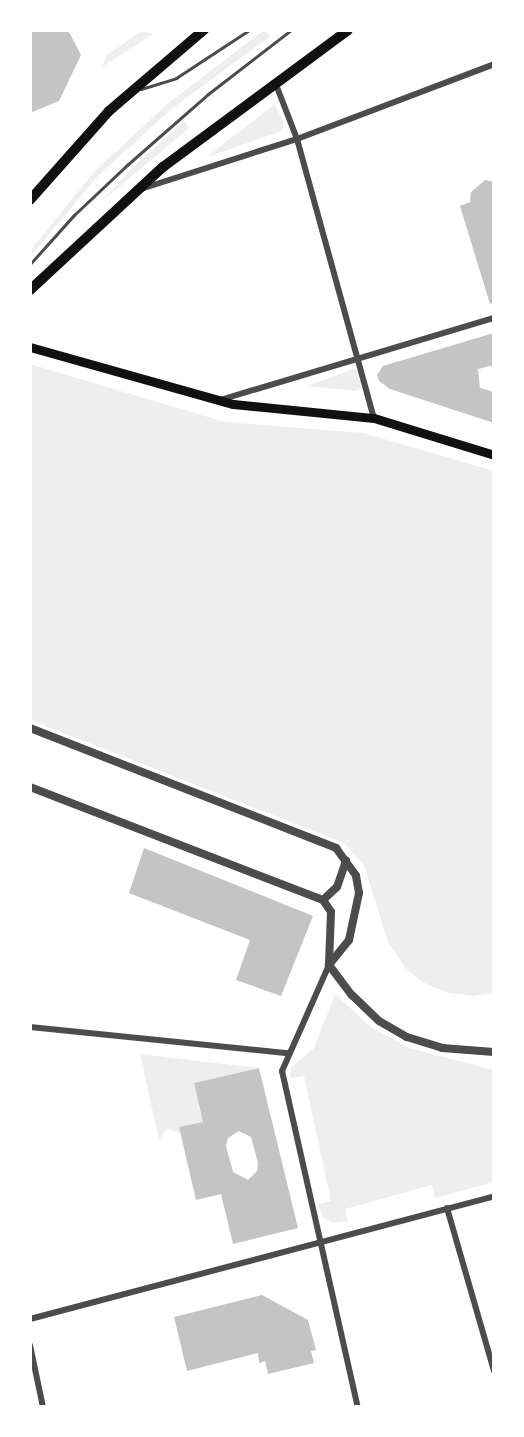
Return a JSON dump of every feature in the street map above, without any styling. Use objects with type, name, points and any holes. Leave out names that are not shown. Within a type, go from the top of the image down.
[{"type":"main road","points":[[30,200],[79,142],[129,93],[204,30]]},
{"type":"main road","points":[[30,290],[134,191],[275,82],[348,30]]},
{"type":"main road","points":[[30,347],[220,400],[374,418],[494,455]]},
{"type":"street","points":[[134,191],[297,139],[494,64]]},
{"type":"street","points":[[275,82],[297,139],[374,418]]},
{"type":"street","points":[[220,400],[494,318]]},
{"type":"street","points":[[30,728],[328,844],[346,861],[356,876],[358,908],[349,940],[329,965],[288,1053],[282,1071],[358,1407]]},
{"type":"street","points":[[30,787],[323,900],[331,912],[329,965],[352,995],[396,1032],[442,1048],[494,1052]]},
{"type":"street","points":[[323,900],[337,887],[346,861]]},
{"type":"street","points":[[30,1027],[288,1053]]},
{"type":"street","points":[[30,1318],[494,1196]]},
{"type":"street","points":[[447,1208],[494,1371]]},
{"type":"street","points":[[30,1345],[43,1407]]},
{"type":"lane","points":[[129,93],[176,78],[249,30]]},
{"type":"lane","points":[[30,264],[74,215],[127,165],[224,81],[291,30]]},
{"type":"shaded area","points":[[143,30],[153,34],[102,67],[106,56]]},
{"type":"shaded area","points":[[264,30],[270,36],[169,111],[97,177],[30,257],[30,251],[93,173],[166,105]]},
{"type":"shaded area","points":[[275,104],[284,124],[282,131],[205,158]]},
{"type":"shaded area","points":[[184,121],[189,128],[101,202],[131,169]]},
{"type":"shaded area","points":[[30,364],[225,422],[364,433],[494,471],[494,993],[473,996],[449,993],[422,982],[406,969],[388,942],[364,865],[344,843],[30,720]]},
{"type":"shaded area","points":[[356,368],[361,386],[357,391],[307,386]]},
{"type":"shaded area","points":[[335,994],[372,1028],[409,1048],[494,1070],[494,1182],[435,1198],[432,1185],[345,1209],[348,1221],[332,1223],[323,1217],[318,1204],[331,1201],[304,1076],[290,1078],[291,1068],[314,1048]]},
{"type":"shaded area","points":[[140,1054],[259,1068],[194,1083],[203,1122],[180,1127],[181,1134],[167,1129],[159,1140]]},
{"type":"building","points":[[30,30],[68,30],[81,55],[59,101],[30,113]]},
{"type":"building","points":[[485,180],[494,182],[494,302],[490,304],[460,206],[470,202],[471,192]]},
{"type":"building","points":[[494,333],[494,365],[478,369],[480,388],[494,392],[494,423],[390,389],[379,381],[377,375],[383,366]]},
{"type":"building","points":[[144,848],[313,916],[281,996],[236,980],[250,940],[129,893]]},
{"type":"building","points":[[259,1068],[298,1228],[233,1244],[221,1194],[196,1200],[179,1127],[203,1122],[194,1083]],"holes":[[[239,1131],[251,1137],[258,1163],[257,1171],[248,1180],[233,1172],[226,1146],[228,1138]]]},
{"type":"building","points":[[262,1295],[308,1320],[316,1350],[311,1351],[314,1363],[268,1374],[265,1361],[259,1363],[258,1353],[187,1371],[174,1317]]}]
